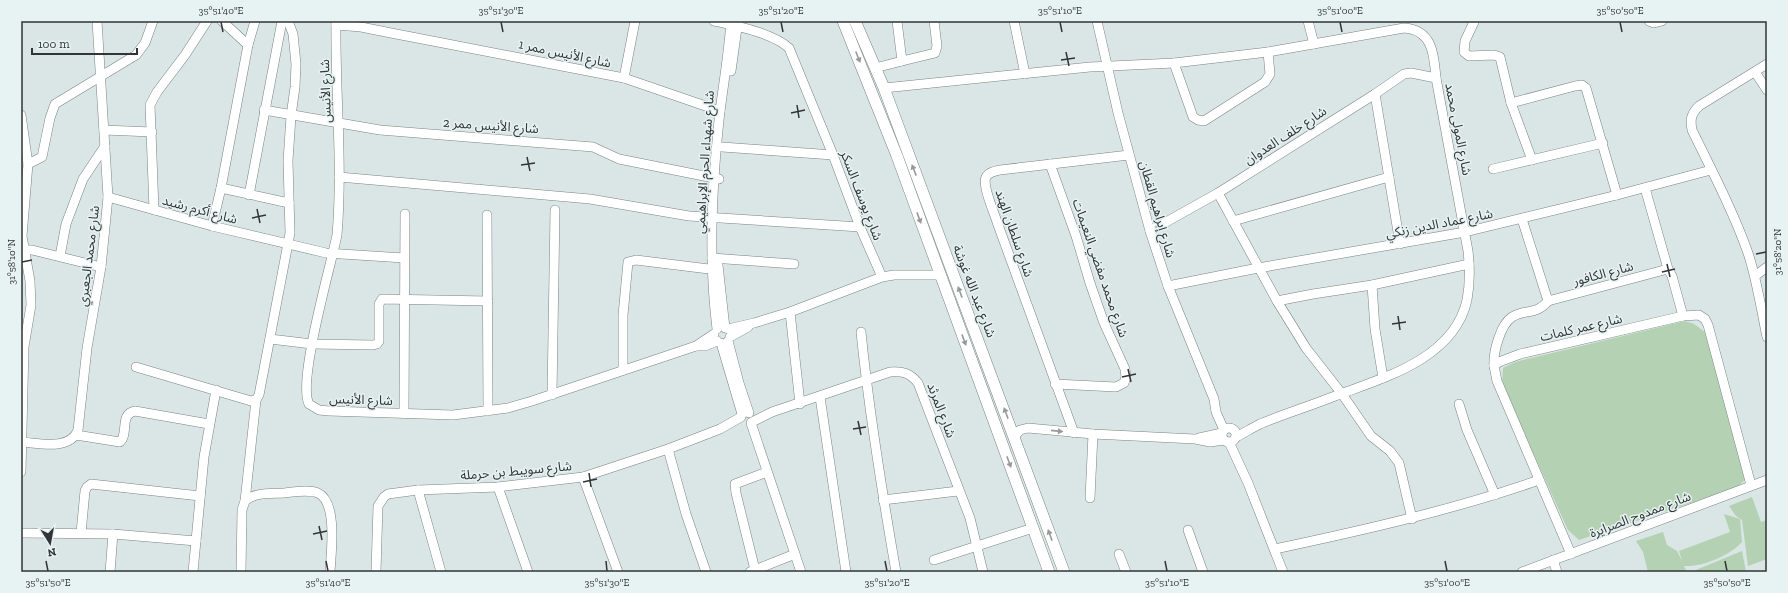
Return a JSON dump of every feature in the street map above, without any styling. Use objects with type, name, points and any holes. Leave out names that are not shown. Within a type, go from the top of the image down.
[{"type":"main road","name":"شارع عبد الله غوشة","points":[[843,21],[870,87],[1049,572]]},
{"type":"main road","name":"شارع عبد الله غوشة","points":[[855,21],[884,88],[1064,572]]},
{"type":"street","name":"شارع محمد الجعبري","points":[[76,435],[79,421],[87,348],[101,267],[108,198],[97,21]]},
{"type":"street","points":[[28,164],[42,157],[50,118],[56,104],[132,58],[146,43],[153,21]]},
{"type":"street","points":[[154,210],[150,105],[156,92],[185,55],[207,21]]},
{"type":"street","points":[[222,21],[248,45]]},
{"type":"street","points":[[212,226],[221,188],[248,45],[255,21]]},
{"type":"street","points":[[249,195],[282,21]]},
{"type":"street","points":[[241,572],[242,516],[256,400],[259,395],[288,245],[290,222],[288,161],[296,64],[293,34],[288,21]]},
{"type":"street","name":"شارع الأنيس ممر 1","points":[[624,78],[635,21]]},
{"type":"street","points":[[714,21],[734,23]]},
{"type":"street","points":[[897,21],[902,61]]},
{"type":"street","points":[[875,68],[933,54],[937,51],[934,21]]},
{"type":"street","points":[[1014,21],[1025,74]]},
{"type":"street","name":"شارع إبراهيم القطان","points":[[1097,21],[1129,155],[1150,231],[1168,286],[1214,399],[1222,411],[1229,435],[1283,572]]},
{"type":"street","points":[[1308,21],[1314,44]]},
{"type":"street","points":[[1649,21],[1662,21]]},
{"type":"street","points":[[1474,22],[1464,41],[1464,52],[1469,56],[1494,55],[1500,57],[1511,103],[1532,160]]},
{"type":"street","name":"شارع الأنيس ممر 1","points":[[336,23],[391,32],[624,78],[720,112]]},
{"type":"street","name":"شارع الأنيس","points":[[336,23],[339,124],[339,217],[333,254],[312,344],[306,387],[306,400],[309,404],[319,410],[329,411],[453,415],[508,408],[552,395],[696,346],[722,335]]},
{"type":"street","name":"شارع شهداء الحرم الإبراهيمي","points":[[734,23],[720,112],[714,216],[715,270],[722,335],[738,383],[747,419],[767,472],[801,572]]},
{"type":"street","name":"شارع شهداء الحرم الإبراهيمي","points":[[716,179],[722,147],[728,95],[734,23]]},
{"type":"street","name":"شارع يوسف السكر","points":[[734,23],[778,40],[789,48],[833,155],[860,227],[882,277]]},
{"type":"street","name":"شارع المولى محمد","points":[[884,88],[1268,52],[1403,25],[1418,31],[1428,40],[1434,60],[1436,78],[1465,232],[1470,273],[1467,301],[1453,328],[1442,343],[1427,356],[1413,365],[1342,394],[1229,435]]},
{"type":"street","points":[[1174,62],[1193,117],[1198,120],[1204,120],[1265,82],[1270,74],[1268,52]]},
{"type":"street","points":[[1767,64],[1699,106],[1692,112],[1691,124],[1692,130],[1736,224],[1754,276],[1767,337]]},
{"type":"street","points":[[1755,72],[1767,90]]},
{"type":"street","name":"شارع خلف العدوان","points":[[1150,231],[1218,193],[1375,94],[1404,74],[1411,73],[1436,78]]},
{"type":"street","points":[[1511,103],[1575,86],[1584,86],[1587,90],[1617,195]]},
{"type":"street","points":[[1375,94],[1400,244]]},
{"type":"street","name":"شارع الأنيس ممر 2","points":[[264,110],[291,116],[380,130],[593,147],[619,159],[716,179]]},
{"type":"street","points":[[21,115],[28,164],[22,225],[22,250],[31,293],[31,305],[24,322],[21,472]]},
{"type":"street","points":[[104,130],[152,132]]},
{"type":"street","points":[[1493,169],[1603,143]]},
{"type":"street","points":[[60,256],[66,224],[83,179],[105,146]]},
{"type":"street","points":[[722,147],[833,155]]},
{"type":"street","name":"شارع سلطان الهند","points":[[1074,433],[997,222],[985,182],[987,176],[992,172],[1129,155]]},
{"type":"street","name":"شارع محمد مفضي النعيمات","points":[[1050,164],[1076,236],[1095,296],[1125,370],[1126,377],[1124,383],[1116,387],[1055,384]]},
{"type":"street","name":"شارع عماد الدين زنكي","points":[[1168,286],[1258,268],[1465,232],[1645,188],[1711,170]]},
{"type":"street","points":[[1233,221],[1389,176]]},
{"type":"street","points":[[339,177],[590,199],[689,216],[714,216],[860,227]]},
{"type":"street","points":[[221,188],[289,203]]},
{"type":"street","points":[[1645,188],[1683,316]]},
{"type":"street","points":[[1218,193],[1258,268],[1306,348],[1342,394],[1371,436],[1390,451],[1398,463],[1412,519]]},
{"type":"street","name":"شارع أكرم رشيد","points":[[108,198],[288,245],[333,254],[404,258]]},
{"type":"street","points":[[552,395],[555,210]]},
{"type":"street","points":[[404,414],[405,214]]},
{"type":"street","points":[[487,215],[488,411]]},
{"type":"street","points":[[1522,219],[1548,301]]},
{"type":"street","points":[[22,250],[32,250],[60,256],[101,267]]},
{"type":"street","points":[[715,258],[794,264]]},
{"type":"street","points":[[623,370],[623,315],[628,262],[636,260],[715,270]]},
{"type":"street","points":[[1277,301],[1372,285],[1469,264]]},
{"type":"street","points":[[1754,276],[1767,267]]},
{"type":"street","name":"شارع الكافور","points":[[1494,366],[1495,348],[1506,324],[1511,318],[1539,310],[1548,301],[1668,269]]},
{"type":"street","points":[[722,335],[790,312],[882,277],[894,275],[940,275]]},
{"type":"street","points":[[1372,285],[1375,329],[1382,378]]},
{"type":"street","points":[[270,339],[312,344],[369,346],[377,344],[379,338],[379,301],[385,299],[405,299],[488,302]]},
{"type":"street","points":[[790,312],[800,404]]},
{"type":"street","name":"شارع عمر كلمات","points":[[1494,366],[1499,362],[1520,354],[1683,316],[1699,314],[1705,319],[1708,325],[1751,486]]},
{"type":"street","points":[[861,332],[866,380],[896,572]]},
{"type":"street","points":[[1494,366],[1497,381],[1571,554]]},
{"type":"street","points":[[136,367],[251,401],[256,400]]},
{"type":"street","name":"شارع المرثد","points":[[747,419],[800,404],[890,372],[899,372],[912,376],[918,383],[958,491],[970,518],[983,572]]},
{"type":"street","points":[[193,572],[200,496],[209,424],[216,390]]},
{"type":"street","points":[[820,397],[846,572]]},
{"type":"street","points":[[1459,404],[1467,430],[1496,495]]},
{"type":"street","points":[[21,442],[59,444],[72,440],[76,435],[120,442],[124,437],[126,417],[129,413],[135,411],[209,424]]},
{"type":"street","name":"شارع سويبط بن حرملة","points":[[376,572],[377,516],[381,501],[388,494],[418,490],[498,487],[583,477],[668,450],[747,419]]},
{"type":"street","points":[[1014,437],[1020,430],[1028,428],[1074,433],[1195,439],[1229,435]]},
{"type":"street","points":[[1090,498],[1093,434]]},
{"type":"street","points":[[668,450],[686,514],[706,572]]},
{"type":"street","points":[[767,472],[735,484],[752,571],[794,554]]},
{"type":"street","points":[[583,477],[618,572]]},
{"type":"street","points":[[1275,549],[1412,519],[1496,495],[1539,480]]},
{"type":"street","name":"شارع ممدوح الصرايرة","points":[[1522,572],[1767,480]]},
{"type":"street","points":[[81,533],[85,491],[91,484],[200,496]]},
{"type":"street","points":[[498,487],[528,572]]},
{"type":"street","points":[[418,490],[441,572]]},
{"type":"street","points":[[884,500],[958,491]]},
{"type":"street","points":[[245,501],[256,495],[293,492],[313,492],[323,496],[328,504],[331,519],[330,572]]},
{"type":"street","points":[[934,560],[1032,528]]},
{"type":"street","points":[[1188,530],[1203,572]]},
{"type":"street","points":[[21,533],[113,534],[196,541]]},
{"type":"street","points":[[110,572],[113,534]]},
{"type":"street","points":[[1119,554],[1126,572]]},
{"type":"street","points":[[1554,560],[1556,572]]},
{"type":"green space","points":[[1685,321],[1694,324],[1705,332],[1746,479],[1736,488],[1579,540],[1568,530],[1502,384],[1503,368],[1515,362]]},
{"type":"green space","points":[[1752,497],[1761,522],[1767,520],[1767,559],[1748,566],[1742,520],[1736,516],[1729,506]]},
{"type":"green space","points":[[1724,514],[1740,519],[1742,542],[1737,547],[1723,556],[1707,563],[1684,566],[1687,572],[1648,572],[1643,552],[1636,541],[1663,532],[1667,545],[1677,551],[1682,561],[1679,551],[1730,532]]},
{"type":"green space","points":[[1742,551],[1746,572],[1691,572]]}]
